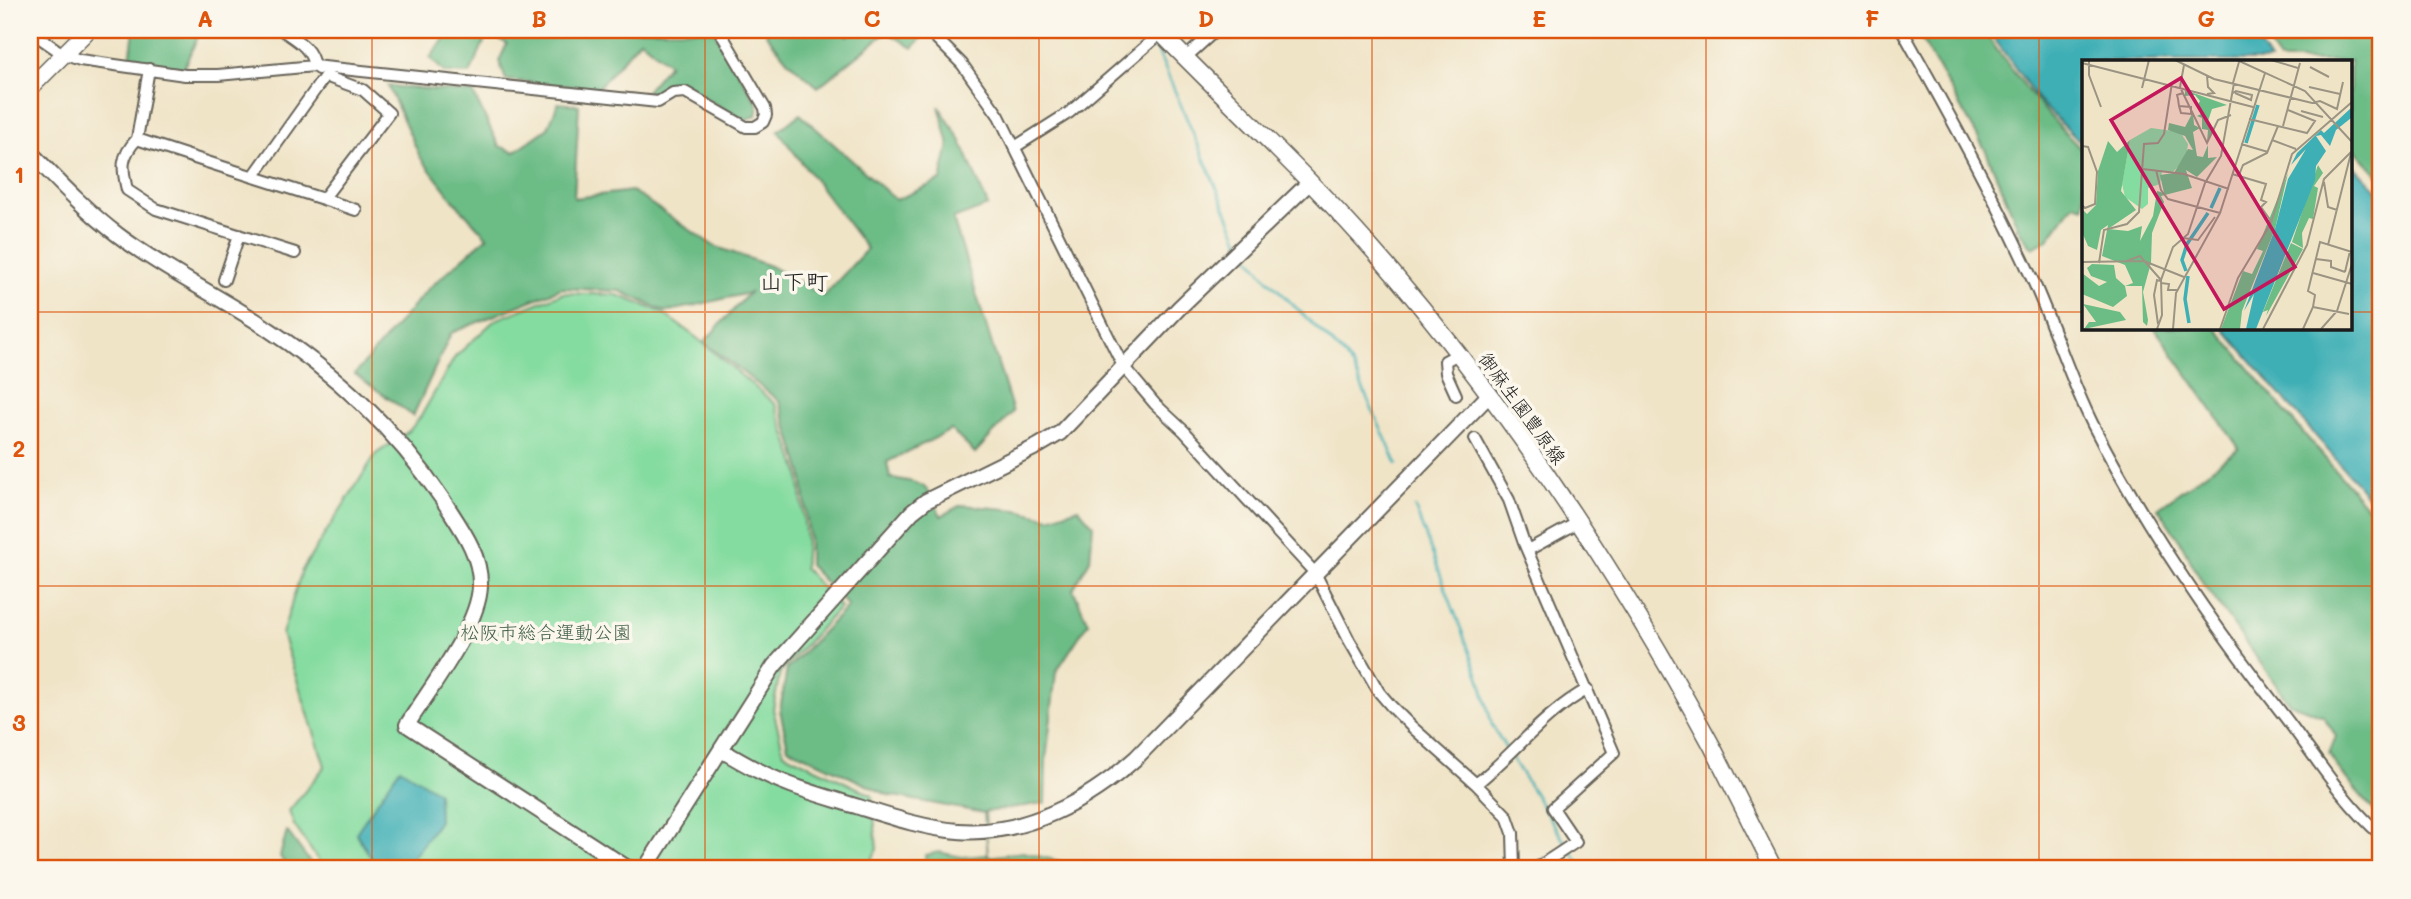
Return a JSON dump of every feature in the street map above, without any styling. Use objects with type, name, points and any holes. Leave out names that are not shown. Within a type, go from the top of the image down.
[{"type":"main road","points":[[30,88],[88,30]]},
{"type":"main road","name":"御麻生園豊原線","points":[[1159,31],[1253,122],[1386,264],[1490,394],[1617,584],[1712,747],[1774,869]]},
{"type":"street","points":[[282,30],[301,43],[312,55],[314,66],[325,76],[363,90],[389,113],[323,199]]},
{"type":"street","points":[[30,31],[63,54],[80,60],[185,75],[218,75],[314,66],[659,102],[673,93],[685,92],[746,127],[755,127],[764,122],[765,108],[719,30]]},
{"type":"street","points":[[928,30],[962,64],[999,116],[1123,366],[1315,573],[1349,640],[1380,692],[1412,727],[1494,801],[1510,822],[1514,869]]},
{"type":"street","points":[[1185,58],[1216,30]]},
{"type":"street","points":[[1902,30],[1940,98],[2033,282],[2082,404],[2112,461],[2223,638],[2339,790],[2381,835]]},
{"type":"street","points":[[1015,148],[1070,112],[1159,31]]},
{"type":"street","points":[[149,69],[137,139],[122,164],[127,190],[156,209],[295,253]]},
{"type":"street","points":[[253,177],[325,76]]},
{"type":"street","points":[[137,139],[356,210]]},
{"type":"street","points":[[30,152],[72,196],[119,236],[166,268],[260,324],[320,366],[367,406],[405,449],[429,479],[464,533],[475,555],[480,587],[478,601],[463,636],[407,725],[614,860],[632,869]]},
{"type":"street","points":[[645,869],[774,666],[918,506],[1060,433],[1123,366],[1310,182]]},
{"type":"street","points":[[224,280],[239,235]]},
{"type":"street","points":[[1456,395],[1446,373],[1445,361],[1458,354]]},
{"type":"street","points":[[721,750],[763,774],[917,824],[961,831],[1019,825],[1063,809],[1114,777],[1154,740],[1490,394]]},
{"type":"street","points":[[1475,439],[1509,500],[1614,754],[1553,808],[1576,842],[1535,869]]},
{"type":"street","points":[[1528,550],[1577,523]]},
{"type":"street","points":[[1476,784],[1543,720],[1588,689]]},
{"type":"green space","points":[[134,30],[201,30],[183,69],[130,60]]},
{"type":"green space","points":[[451,30],[714,30],[758,105],[756,116],[744,120],[685,87],[667,85],[653,94],[646,91],[669,64],[640,40],[597,89],[506,80],[499,61],[507,44],[488,33],[470,74],[445,73],[430,58]]},
{"type":"green space","points":[[768,30],[842,30],[848,36],[855,30],[928,30],[913,48],[887,32],[818,87],[788,61],[766,34]]},
{"type":"green space","points":[[1916,30],[1983,30],[2030,94],[2082,150],[2082,206],[2074,204],[2048,239],[2033,248],[2020,232],[1986,151]]},
{"type":"green space","points":[[2260,30],[2381,30],[2381,178],[2352,146],[2352,60],[2278,60]]},
{"type":"green space","points":[[388,86],[473,93],[499,146],[514,152],[548,128],[558,103],[579,105],[574,198],[632,191],[714,246],[770,266],[824,296],[867,249],[778,131],[800,114],[896,200],[941,180],[949,145],[939,106],[961,141],[988,206],[953,219],[1013,412],[975,453],[951,430],[887,462],[890,478],[923,486],[941,516],[961,505],[1017,510],[1050,518],[1078,508],[1093,525],[1090,560],[1073,589],[1088,623],[1056,672],[1046,761],[1045,803],[985,812],[988,850],[984,813],[888,795],[788,748],[780,710],[787,669],[848,606],[809,565],[802,473],[779,401],[704,342],[749,293],[666,312],[620,291],[562,288],[451,333],[413,416],[355,374],[427,290],[487,237],[454,201],[420,157]]},
{"type":"green space","name":"松阪市総合運動公園","points":[[563,293],[617,295],[661,312],[697,338],[775,404],[799,473],[806,542],[804,568],[840,607],[780,672],[773,709],[784,753],[872,795],[877,849],[867,869],[324,869],[294,825],[289,811],[325,766],[282,634],[302,570],[376,454],[409,431],[421,416],[455,357],[495,320]]},
{"type":"green space","points":[[2155,329],[2217,329],[2381,523],[2381,819],[2343,775],[2329,754],[2336,736],[2323,716],[2289,703],[2201,580],[2158,508],[2239,448]]},
{"type":"green space","points":[[287,831],[315,869],[287,869],[280,856]]},
{"type":"green space","points":[[939,852],[962,857],[1023,852],[1062,862],[1069,869],[933,869],[926,866],[925,855]]},
{"type":"water","points":[[1988,30],[2250,30],[2269,60],[2082,60],[2082,144],[2039,101]]},
{"type":"water","points":[[2352,164],[2381,194],[2381,512],[2224,329],[2352,329]]},
{"type":"water","points":[[400,768],[438,792],[439,821],[410,862],[401,869],[378,869],[356,833]]},
{"type":"waterway","points":[[1155,45],[1240,242]]},
{"type":"waterway","points":[[1245,251],[1268,280],[1353,367],[1397,464]]},
{"type":"waterway","points":[[1415,508],[1480,679],[1492,725],[1508,752]]},
{"type":"waterway","points":[[1512,758],[1566,844]]},
{"type":"waterway","points":[[1570,850],[1585,869]]},
{"type":"district","name":"山下町","points":[[794,281]]}]
